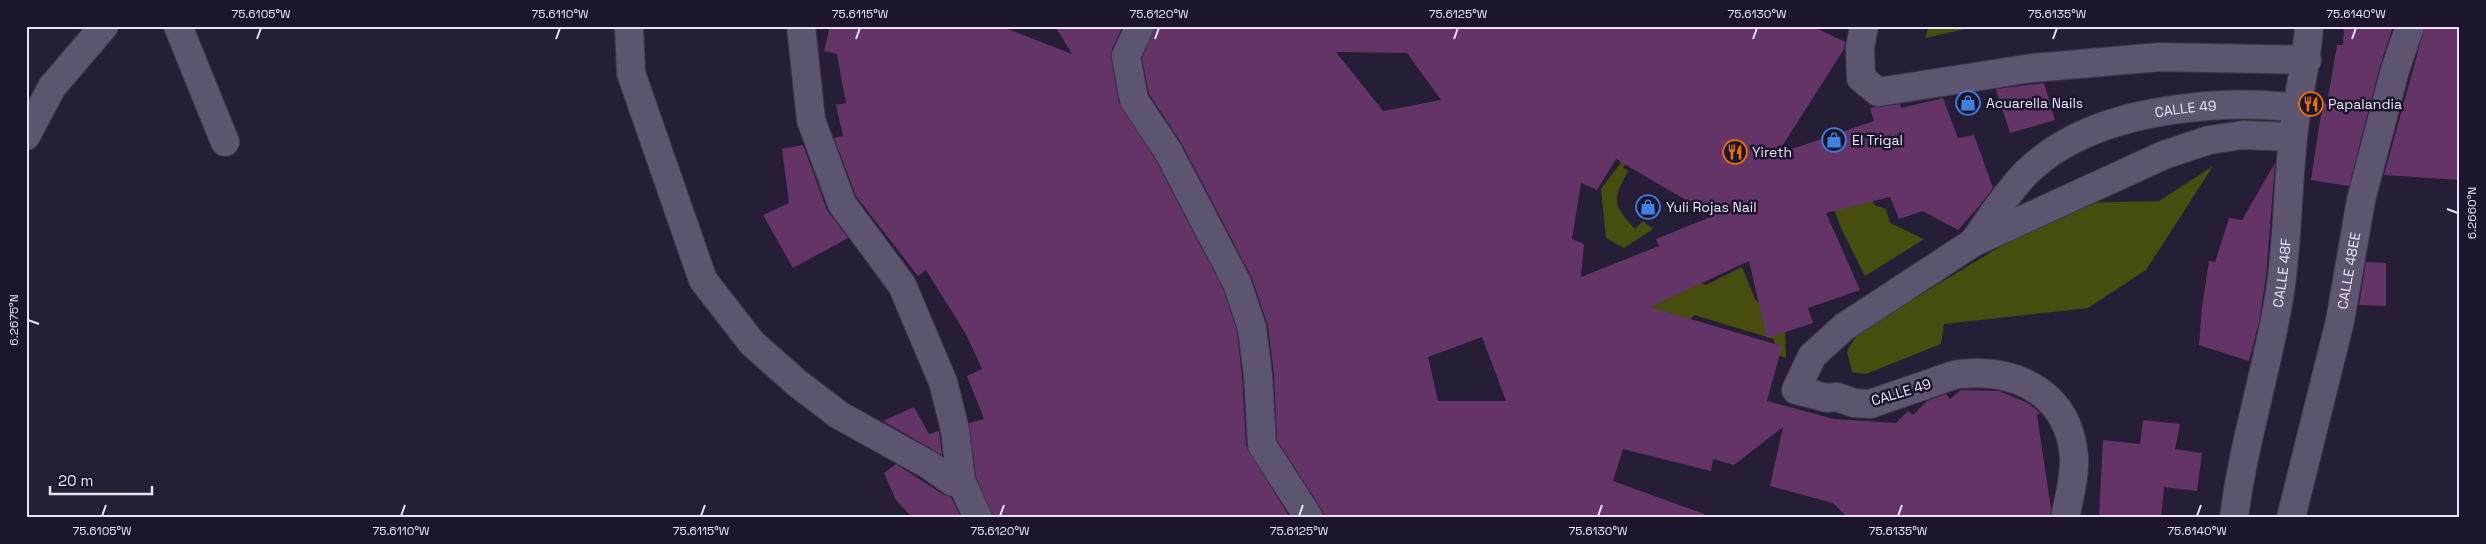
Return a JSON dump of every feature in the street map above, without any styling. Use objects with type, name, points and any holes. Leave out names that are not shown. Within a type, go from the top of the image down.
[{"type":"street","points":[[26,136],[52,87],[104,26]]},
{"type":"street","points":[[178,26],[225,142]]},
{"type":"street","points":[[629,26],[631,73],[703,280],[752,343],[839,415],[953,482],[961,481]]},
{"type":"street","points":[[801,26],[811,120],[842,204],[902,285],[943,382],[954,430],[961,481],[978,518]]},
{"type":"street","points":[[1140,26],[1126,56],[1134,100],[1168,151],[1237,283],[1252,328],[1258,375],[1262,445],[1309,518]]},
{"type":"street","points":[[1864,26],[1860,48],[1861,78],[1878,92],[2032,68],[2160,57],[2307,60]]},
{"type":"street","name":"CALLE 48F","points":[[2234,518],[2279,298],[2287,239],[2287,205],[2293,137],[2307,60],[2309,26]]},
{"type":"street","name":"CALLE 48EE","points":[[2291,518],[2340,321],[2362,200],[2395,70],[2410,26]]},
{"type":"street","name":"CALLE 49","points":[[1974,242],[2010,192],[2028,171],[2058,148],[2090,130],[2140,116],[2222,105],[2298,107]]},
{"type":"street","name":"CALLE 49","points":[[2065,518],[2074,460],[2072,438],[2064,417],[2040,389],[2002,376],[1959,374],[1870,404],[1854,403],[1837,396],[1826,398],[1796,390],[1812,356],[1844,327],[1974,242],[2164,155],[2209,140],[2242,135],[2293,137]]},
{"type":"green space","points":[[1929,26],[1979,26],[1925,38]]},
{"type":"green space","points":[[1641,136],[1644,139],[1623,167],[1628,171],[1619,189],[1617,202],[1622,213],[1635,229],[1643,221],[1653,229],[1624,248],[1606,238],[1601,189]]},
{"type":"green space","points":[[2213,166],[2146,270],[2088,308],[1944,324],[1941,344],[1866,374],[1852,372],[1847,351],[1859,332],[2072,203],[2159,201]]},
{"type":"green space","points":[[1863,179],[1874,205],[1886,209],[1890,223],[1924,239],[1865,276],[1841,228],[1828,193]]},
{"type":"green space","points":[[1742,267],[1755,299],[1785,329],[1786,358],[1776,354],[1774,339],[1694,315],[1690,320],[1658,316],[1618,275],[1699,282],[1706,285]]},
{"type":"building","points":[[830,26],[1000,26],[1072,54],[1055,26],[1123,26],[1112,49],[1111,58],[1119,103],[1155,159],[1223,289],[1237,331],[1246,446],[1290,518],[993,518],[976,477],[969,423],[984,419],[967,376],[982,369],[967,336],[926,270],[918,276],[856,196],[834,138],[843,136],[836,105],[846,103],[837,54],[824,51]]},
{"type":"building","points":[[1155,26],[1812,26],[1845,42],[1844,49],[1777,154],[1874,121],[1870,108],[1900,104],[1901,108],[1943,98],[1958,138],[1974,135],[1993,188],[1958,230],[1923,211],[1899,219],[1890,197],[1826,213],[1860,290],[1808,308],[1813,323],[1767,338],[1749,261],[1650,307],[1782,346],[1767,401],[1834,419],[1896,423],[1908,411],[1913,415],[1927,401],[1946,394],[1950,399],[1961,390],[1999,391],[2028,403],[2040,413],[2037,415],[2051,509],[2050,518],[1848,518],[1833,503],[1770,486],[1783,427],[1734,465],[1713,459],[1711,471],[1623,449],[1613,481],[1704,514],[1704,518],[1325,518],[1322,510],[1277,440],[1274,374],[1268,326],[1252,278],[1182,144],[1149,94],[1142,58]],"holes":[[[1336,52],[1407,53],[1441,100],[1383,111]],[[1616,159],[1713,216],[1656,239],[1659,246],[1581,277],[1584,244],[1572,239],[1581,183],[1597,190]],[[1482,337],[1506,401],[1438,401],[1428,357]]]},
{"type":"building","points":[[2344,26],[2393,26],[2380,66],[2349,186],[2311,180],[2320,121],[2324,103],[2327,104],[2337,45],[2343,45]]},
{"type":"building","points":[[2425,26],[2460,26],[2460,180],[2384,175]]},
{"type":"building","points":[[2044,83],[2055,120],[2010,133],[1996,89]]},
{"type":"building","points":[[803,145],[827,210],[848,238],[793,268],[763,215],[789,203],[782,149]]},
{"type":"building","points":[[2275,163],[2266,276],[2259,322],[2249,361],[2199,345],[2202,306],[2209,261],[2215,262],[2229,218],[2242,220]]},
{"type":"building","points":[[2366,262],[2386,263],[2386,306],[2359,305]]},
{"type":"building","points":[[914,407],[929,434],[939,431],[942,455],[883,421]]},
{"type":"building","points":[[2143,420],[2180,424],[2175,449],[2202,453],[2197,491],[2164,487],[2161,518],[2099,518],[2103,440],[2140,444]]},
{"type":"building","points":[[896,464],[944,495],[951,497],[961,518],[913,518],[896,500],[884,473]]},
{"type":"place","name":"Acuarella Nails","points":[[1968,103]]},
{"type":"place","name":"Papalandia","points":[[2311,104]]},
{"type":"place","name":"El Trigal","points":[[1834,140]]},
{"type":"place","name":"Yireth","points":[[1735,152]]},
{"type":"place","name":"Yuli Rojas Nail","points":[[1648,207]]}]
